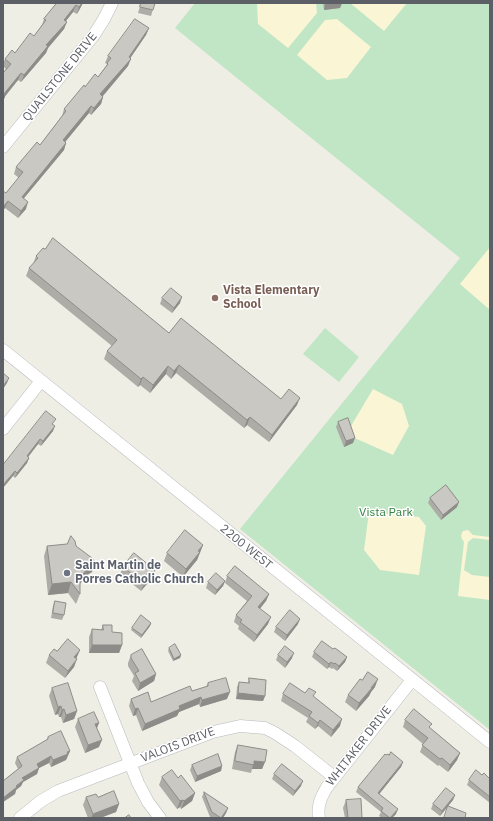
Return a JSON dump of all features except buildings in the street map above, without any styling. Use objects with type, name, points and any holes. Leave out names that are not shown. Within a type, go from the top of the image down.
[{"type":"street","name":"QUAILSTONE DRIVE","points":[[3,147],[94,35],[112,3]]},
{"type":"street","name":"2200 WEST","points":[[3,350],[490,742]]},
{"type":"street","points":[[3,429],[41,381]]},
{"type":"street","name":"WHITAKER DRIVE","points":[[319,818],[321,798],[334,777],[412,680]]},
{"type":"street","points":[[100,686],[129,764],[148,802],[160,818]]},
{"type":"street","name":"VALOIS DRIVE","points":[[20,818],[58,791],[213,732],[240,726],[265,728],[275,733],[295,746],[334,777]]},
{"type":"green space","name":"Vista Park","points":[[195,3],[490,3],[490,730],[240,529],[460,258],[175,28]]},
{"type":"green space","points":[[325,328],[359,357],[339,382],[303,354]]},
{"type":"sand","points":[[257,3],[316,3],[317,13],[288,48],[258,24]]},
{"type":"sand","points":[[350,3],[407,3],[384,31]]},
{"type":"sand","points":[[337,19],[371,47],[347,78],[327,80],[297,55],[325,20]]},
{"type":"sand","points":[[490,247],[490,310],[460,284]]},
{"type":"sand","points":[[373,389],[402,404],[409,426],[393,455],[350,436],[348,431]]},
{"type":"sand","points":[[369,512],[419,517],[426,526],[419,575],[380,570],[364,550]]},
{"type":"sand","points":[[468,530],[473,535],[490,537],[490,540],[473,538],[468,542],[464,570],[472,575],[490,577],[490,600],[458,596],[464,542],[461,535],[463,531]]},
{"type":"place","name":"Vista Elementary School","points":[[215,298]]},
{"type":"place","name":"Saint Martin de Porres Catholic Church","points":[[67,573]]}]
